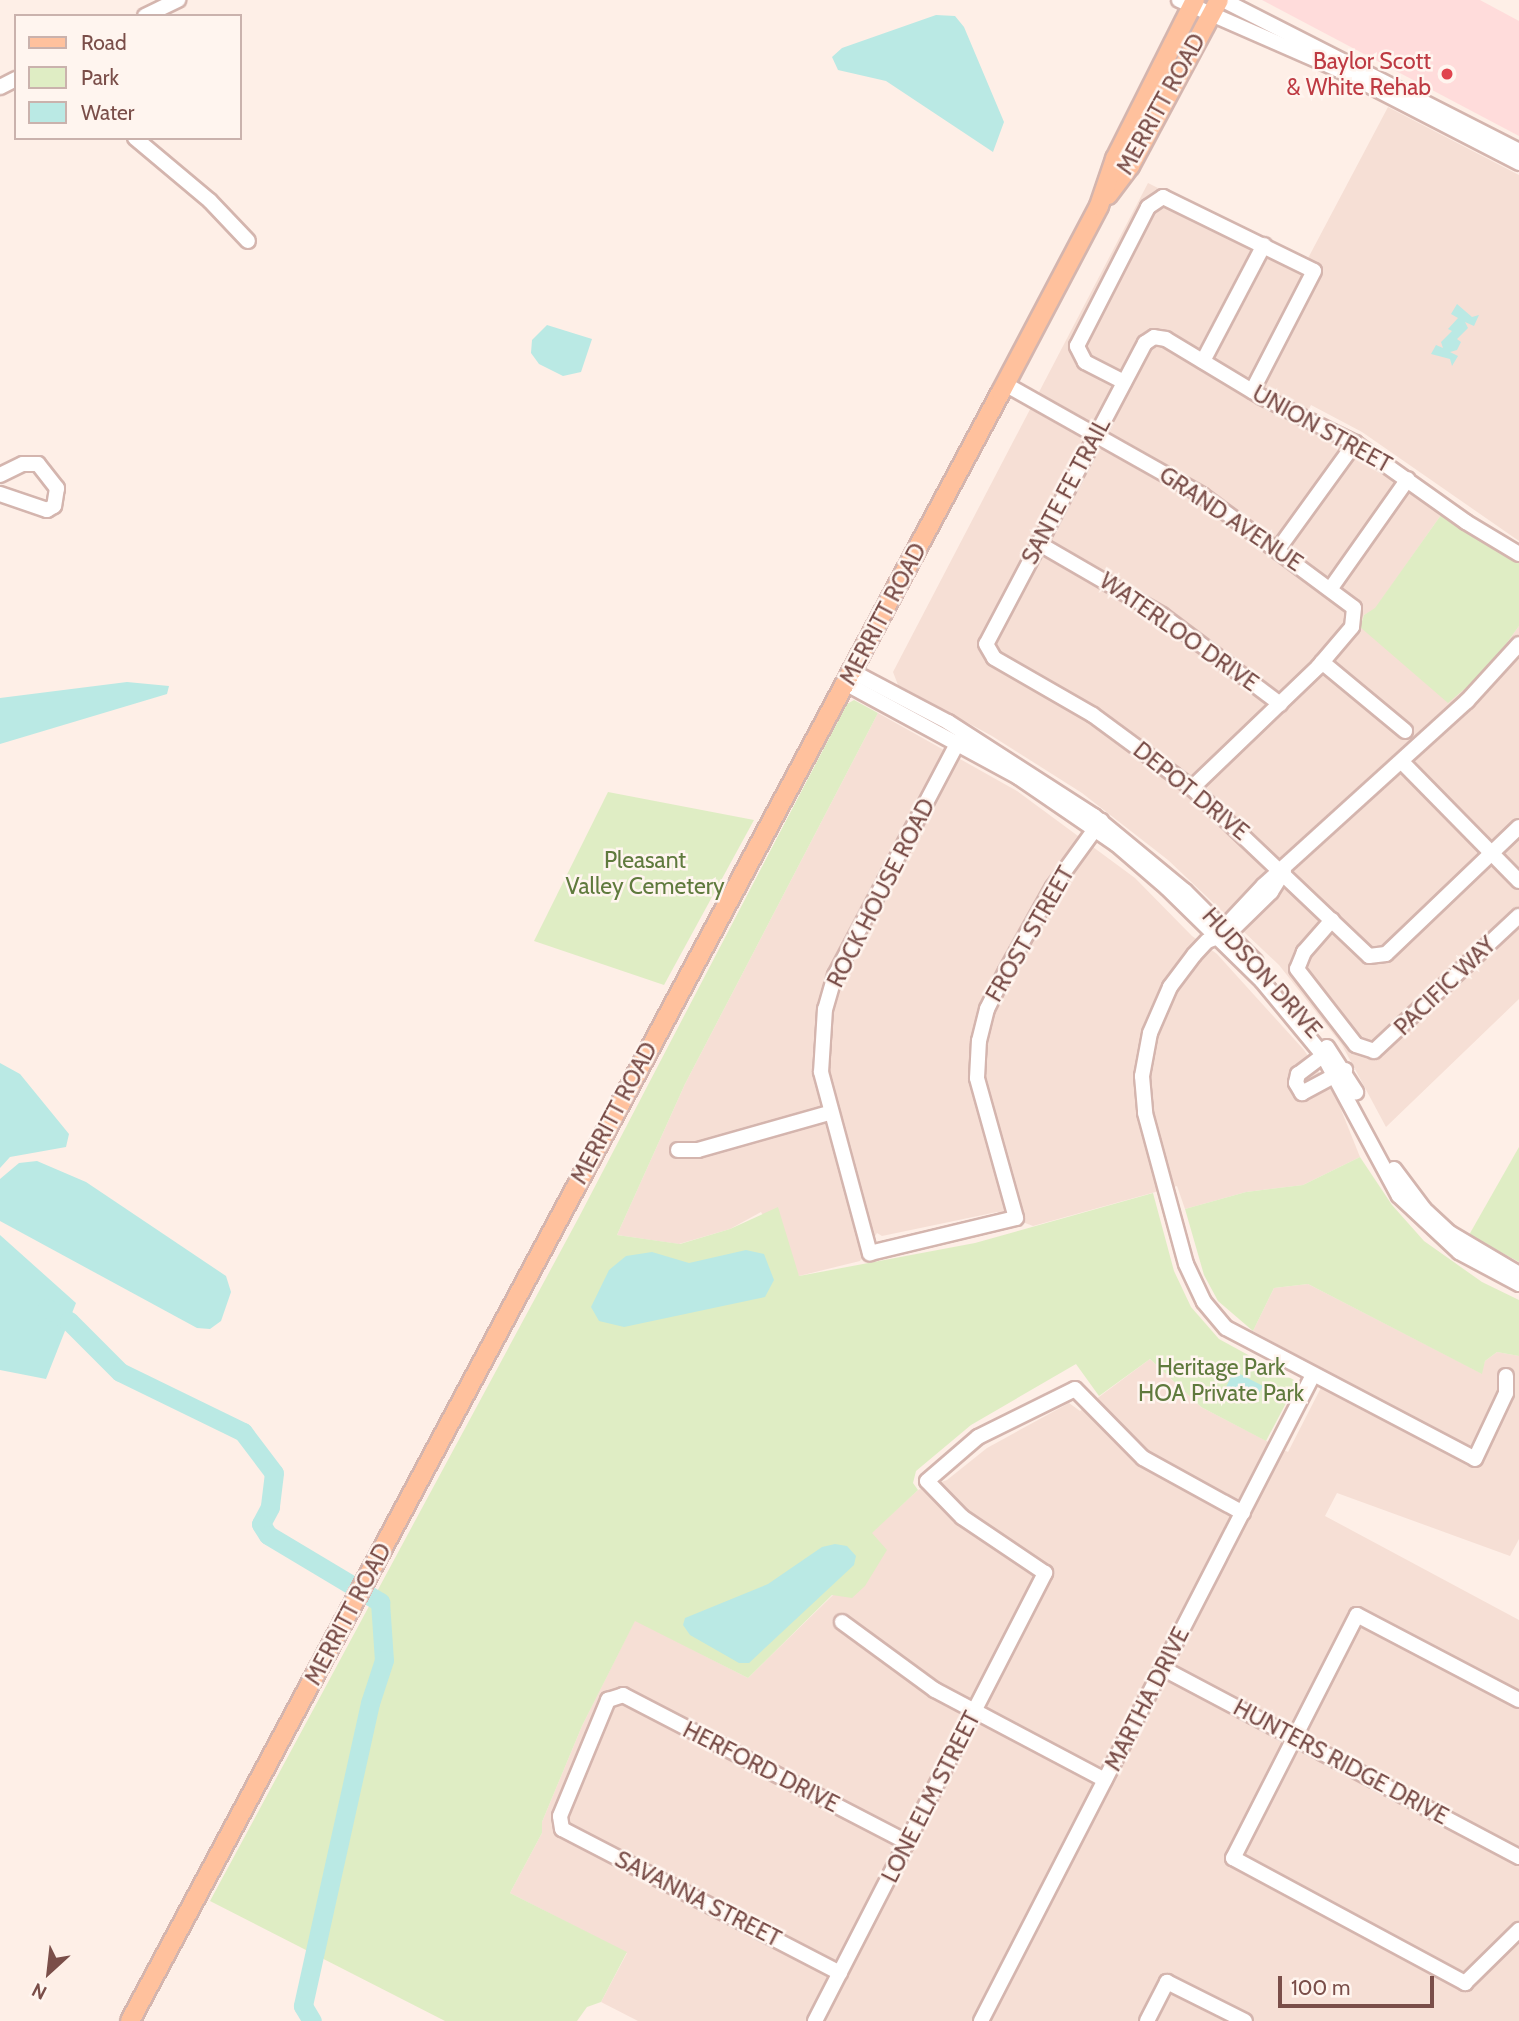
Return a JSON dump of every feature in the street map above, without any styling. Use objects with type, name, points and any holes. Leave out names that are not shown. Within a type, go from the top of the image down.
[{"type":"main road","name":"MERRITT ROAD","points":[[130,2021],[850,678],[1099,206],[1115,159],[1189,2]]},
{"type":"main road","name":"MERRITT ROAD","points":[[1099,206],[1130,166],[1218,5]]},
{"type":"street","points":[[149,14],[178,0]]},
{"type":"street","points":[[1189,2],[1218,5],[1519,151]]},
{"type":"street","points":[[1218,5],[1519,163]]},
{"type":"street","points":[[137,140],[210,201],[248,242]]},
{"type":"street","points":[[1124,382],[1085,362],[1077,346],[1152,201],[1171,198],[1314,271],[1252,391]]},
{"type":"street","points":[[1203,361],[1264,245]]},
{"type":"street","name":"UNION STREET","points":[[1154,337],[1166,339],[1252,391],[1355,443],[1519,554]]},
{"type":"street","name":"SANTE FE TRAIL","points":[[986,650],[988,638],[1095,436],[1145,343],[1154,337]]},
{"type":"street","name":"GRAND AVENUE","points":[[1003,388],[1202,495],[1279,548],[1350,603],[1356,614],[1352,627],[1322,663]]},
{"type":"street","points":[[1279,548],[1355,443]]},
{"type":"street","points":[[0,475],[23,464],[38,464],[57,488],[54,506],[47,510],[0,494]]},
{"type":"street","points":[[1331,588],[1408,479]]},
{"type":"street","name":"WATERLOO DRIVE","points":[[1038,543],[1163,615],[1280,704]]},
{"type":"street","points":[[1506,1376],[1506,1393],[1475,1459],[1312,1377],[1226,1328],[1204,1301],[1186,1265],[1145,1113],[1142,1076],[1150,1033],[1170,987],[1194,955],[1271,892],[1284,871],[1487,682],[1519,644]]},
{"type":"street","name":"DEPOT DRIVE","points":[[986,650],[1093,716],[1192,788],[1284,871],[1364,953],[1376,957],[1386,954],[1490,853]]},
{"type":"street","points":[[1192,788],[1322,663],[1405,731]]},
{"type":"street","name":"HUDSON DRIVE","points":[[850,678],[948,722],[1098,825],[1223,932],[1341,1073],[1388,1160],[1424,1209],[1474,1250],[1519,1274]]},
{"type":"street","name":"HUDSON DRIVE","points":[[850,678],[1098,825]]},
{"type":"street","name":"ROCK HOUSE ROAD","points":[[870,1253],[829,1114],[821,1072],[822,1039],[835,975],[958,742]]},
{"type":"street","points":[[1402,762],[1519,881]]},
{"type":"street","name":"FROST STREET","points":[[870,1253],[1016,1218],[977,1078],[979,1041],[987,1009],[1006,971],[1053,887],[1098,825]]},
{"type":"street","points":[[1490,853],[1519,827]]},
{"type":"street","name":"PACIFIC WAY","points":[[1332,920],[1304,952],[1297,969],[1356,1045],[1368,1051],[1381,1048],[1519,916]]},
{"type":"street","points":[[1326,1053],[1298,1074],[1296,1083],[1302,1093],[1341,1073]]},
{"type":"street","name":"HUDSON DRIVE","points":[[1341,1073],[1399,1196],[1459,1252],[1519,1284]]},
{"type":"street","points":[[678,1150],[698,1150],[829,1114]]},
{"type":"street","name":"MARTHA DRIVE","points":[[981,2021],[1312,1377]]},
{"type":"street","name":"LONE ELM STREET","points":[[815,2021],[1045,1573],[971,1524],[927,1481],[978,1437],[1075,1389],[1143,1458],[1242,1513]]},
{"type":"street","points":[[1519,1700],[1357,1615],[1233,1858],[1465,1983],[1519,1930]]},
{"type":"street","points":[[842,1622],[935,1690],[1105,1780]]},
{"type":"street","name":"HUNTERS RIDGE DRIVE","points":[[1162,1668],[1519,1857]]},
{"type":"street","name":"HERFORD DRIVE","points":[[558,1823],[614,1695],[623,1695],[908,1843]]},
{"type":"street","name":"SAVANNA STREET","points":[[558,1823],[562,1829],[840,1973]]},
{"type":"street","points":[[1147,2021],[1167,1982],[1245,2021]]},
{"type":"shaded area","points":[[1262,0],[1480,0],[1519,21],[1519,136]]},
{"type":"shaded area","points":[[1388,107],[1519,175],[1519,541],[1362,432],[1311,405],[1302,423],[1366,460],[1441,515],[1375,609],[1364,615],[1360,627],[1488,669],[1519,626],[1519,999],[1386,1127],[1342,1045],[1279,965],[1168,860],[1082,793],[992,736],[898,685],[893,672],[1148,183],[1306,262]]},
{"type":"shaded area","points":[[878,713],[1017,791],[1135,878],[1192,936],[1217,954],[1304,1050],[1336,1097],[1360,1157],[1303,1185],[1246,1192],[1185,1209],[1177,1186],[1033,1226],[997,1212],[882,1236],[877,1233],[860,1261],[799,1276],[761,1212],[730,1229],[679,1244],[617,1235],[685,1084]]},
{"type":"shaded area","points":[[1308,1284],[1481,1373],[1485,1361],[1497,1352],[1519,1356],[1519,1539],[1510,1556],[1337,1493],[1325,1516],[1519,1620],[1519,2021],[638,2021],[601,2002],[627,1953],[510,1893],[542,1833],[542,1822],[582,1726],[635,1620],[748,1678],[833,1595],[871,1533],[918,1490],[947,1480],[987,1448],[1069,1403],[1080,1411],[1150,1359],[1201,1407],[1288,1452],[1329,1372],[1253,1331],[1274,1288]]},
{"type":"green space","points":[[1441,515],[1519,562],[1519,626],[1488,669],[1448,703],[1360,627],[1364,615],[1375,608]]},
{"type":"green space","name":"Heritage Park HOA Private Park","points":[[854,700],[878,713],[685,1084],[617,1235],[680,1244],[730,1229],[778,1207],[799,1276],[975,1243],[1153,1193],[1174,1271],[1191,1307],[1219,1339],[1294,1380],[1295,1386],[1266,1441],[1201,1407],[1150,1359],[1099,1396],[1076,1364],[971,1425],[916,1471],[913,1483],[918,1490],[872,1533],[887,1550],[865,1586],[852,1598],[832,1595],[748,1678],[635,1621],[582,1726],[542,1822],[542,1833],[510,1893],[627,1952],[601,2002],[587,2007],[577,2021],[445,2021],[210,1901],[579,1217],[847,704]]},
{"type":"green space","name":"Pleasant Valley Cemetery","points":[[608,792],[754,820],[664,985],[534,941]]},
{"type":"green space","points":[[1519,1147],[1519,1262],[1469,1235]]},
{"type":"green space","points":[[1360,1157],[1392,1205],[1424,1241],[1482,1282],[1519,1300],[1519,1356],[1497,1352],[1485,1361],[1482,1374],[1308,1284],[1274,1288],[1253,1331],[1218,1301],[1204,1275],[1185,1209],[1246,1192],[1303,1185]]},
{"type":"water","points":[[936,15],[955,16],[964,27],[1004,122],[993,152],[886,81],[838,70],[832,57],[842,48]]},
{"type":"water","points":[[1457,304],[1472,317],[1479,315],[1474,326],[1465,322],[1468,328],[1457,339],[1461,342],[1457,350],[1450,352],[1458,356],[1452,366],[1450,359],[1431,354],[1436,345],[1443,348],[1441,342],[1452,331],[1448,329],[1458,318],[1451,314]]},
{"type":"water","points":[[547,325],[592,339],[581,372],[563,376],[539,364],[531,353],[532,340]]},
{"type":"water","points":[[127,682],[169,686],[167,694],[0,744],[0,698]]},
{"type":"water","points":[[0,1063],[20,1074],[69,1134],[66,1147],[10,1157],[0,1168]]},
{"type":"water","points":[[37,1161],[86,1182],[226,1276],[231,1292],[221,1321],[210,1329],[197,1328],[0,1221],[0,1179],[19,1163]]},
{"type":"water","points":[[0,1235],[76,1303],[46,1379],[0,1370]]},
{"type":"water","points":[[746,1250],[764,1254],[774,1280],[765,1297],[624,1327],[599,1321],[591,1307],[609,1270],[626,1256],[652,1252],[689,1263]]},
{"type":"water","points":[[1234,1371],[1263,1386],[1254,1402],[1226,1387]]},
{"type":"water","points":[[835,1544],[847,1546],[856,1556],[854,1565],[749,1663],[739,1663],[690,1635],[683,1625],[685,1618],[768,1584],[822,1547]]},
{"type":"waterway","points":[[47,1308],[69,1321],[120,1372],[243,1432],[274,1473],[270,1507],[261,1524],[268,1535],[380,1602],[384,1660],[370,1703],[303,2006],[312,2021]]},
{"type":"place","name":"Baylor Scott & White Rehab","points":[[1447,74]]}]
